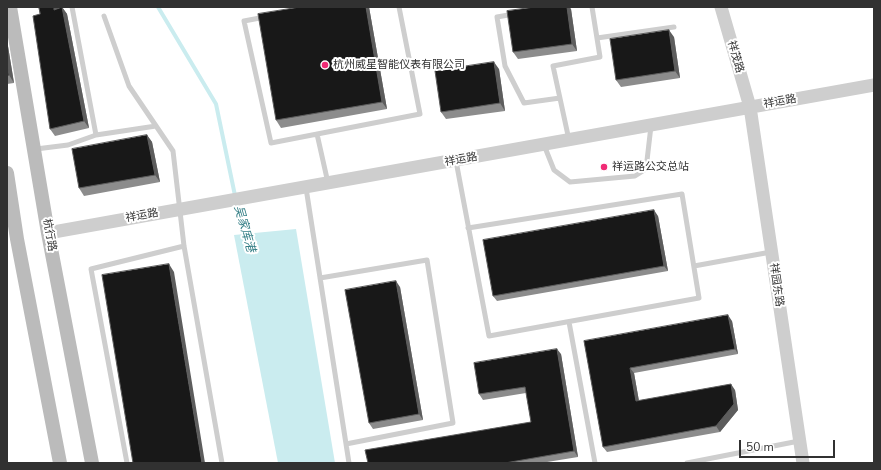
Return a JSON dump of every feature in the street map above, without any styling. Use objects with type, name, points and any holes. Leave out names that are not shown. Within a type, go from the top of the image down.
[{"type":"main road","name":"杭行路","points":[[10,7],[48,233],[92,463]]},
{"type":"main road","points":[[7,173],[19,246],[60,463]]},
{"type":"street","name":"祥茂路","points":[[721,7],[750,107]]},
{"type":"street","name":"祥运路","points":[[48,233],[285,192],[874,85]]},
{"type":"street","name":"祥园东路","points":[[750,107],[803,463]]},
{"type":"lane","points":[[72,7],[96,135]]},
{"type":"lane","points":[[273,15],[244,20],[271,143],[420,114],[399,7]]},
{"type":"lane","points":[[569,141],[552,66],[600,57],[592,7]]},
{"type":"lane","points":[[520,13],[497,17],[506,66],[524,103],[560,98]]},
{"type":"lane","points":[[104,16],[129,86],[173,151],[184,246],[222,463]]},
{"type":"lane","points":[[597,38],[674,27]]},
{"type":"lane","points":[[544,145],[554,170],[570,182],[635,176],[646,168],[651,125]]},
{"type":"lane","points":[[34,149],[68,145],[96,135],[156,126]]},
{"type":"lane","points":[[317,134],[328,184]]},
{"type":"lane","points":[[456,161],[468,228],[489,336],[699,298],[682,194],[468,228]]},
{"type":"lane","points":[[306,188],[349,463]]},
{"type":"lane","points":[[128,463],[91,269],[184,246]]},
{"type":"lane","points":[[694,266],[771,252]]},
{"type":"lane","points":[[320,278],[427,260],[453,423],[346,444]]},
{"type":"lane","points":[[569,322],[595,463]]},
{"type":"lane","points":[[687,463],[799,441]]},
{"type":"water","points":[[296,229],[335,463],[278,463],[234,235]]},
{"type":"building","points":[[39,7],[54,7],[54,10],[62,7],[84,121],[50,129],[33,16],[40,14]]},
{"type":"building","name":"杭州威星智能仪表有限公司","points":[[300,7],[366,7],[382,102],[276,120],[258,14]]},
{"type":"building","points":[[535,7],[567,7],[572,44],[513,52],[507,11]]},
{"type":"building","points":[[669,30],[675,71],[616,80],[610,39]]},
{"type":"building","points":[[494,62],[500,103],[441,112],[435,71]]},
{"type":"building","points":[[7,63],[9,75],[7,76]]},
{"type":"building","points":[[147,135],[155,175],[79,188],[72,149]]},
{"type":"building","points":[[654,210],[664,266],[493,296],[483,240]]},
{"type":"building","points":[[169,264],[202,463],[133,463],[102,275]]},
{"type":"building","points":[[396,281],[419,414],[369,423],[345,290]]},
{"type":"building","points":[[728,315],[735,349],[630,368],[636,401],[731,384],[734,404],[716,426],[603,447],[584,341]]},
{"type":"building","points":[[557,349],[574,451],[505,463],[368,463],[365,450],[531,422],[525,387],[479,394],[474,363]]},
{"type":"waterway","name":"吴家库港","points":[[158,7],[216,104],[238,210],[246,238]]},
{"type":"place","name":"杭州威星智能仪表有限公司","points":[[325,65]]},
{"type":"place","name":"祥运路公交总站","points":[[604,167]]}]
